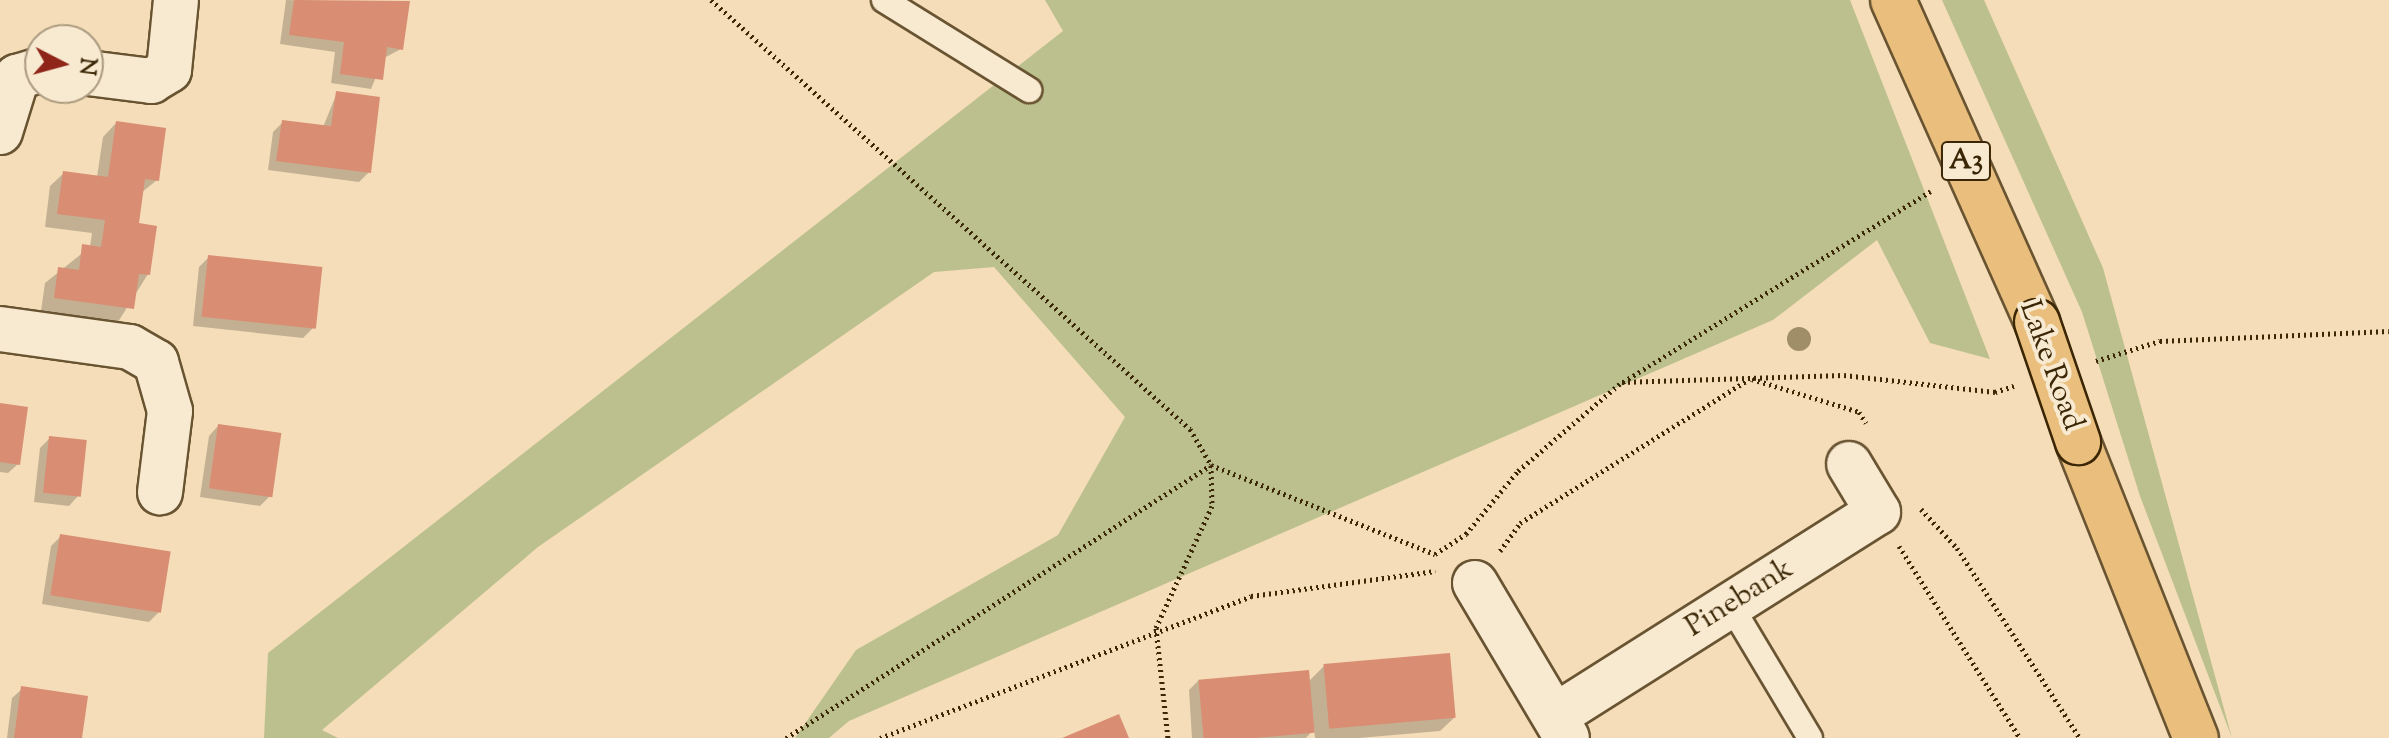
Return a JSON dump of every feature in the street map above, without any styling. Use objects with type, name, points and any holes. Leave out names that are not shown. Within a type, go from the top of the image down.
[{"type":"highway","name":"Lake Road","points":[[1893,0],[2037,322],[2078,442],[2196,738]]},
{"type":"street","points":[[104,75],[151,81],[169,70],[176,0]]},
{"type":"street","points":[[0,132],[17,77],[24,75]]},
{"type":"street","points":[[0,329],[130,347],[156,362],[170,411],[160,492]]},
{"type":"street","points":[[1860,447],[1898,508]]},
{"type":"street","name":"Pinebank","points":[[1458,577],[1560,731],[1731,606],[1898,508]]},
{"type":"lane","points":[[884,0],[1029,90]]},
{"type":"lane","points":[[1731,606],[1810,738]]},
{"type":"path","points":[[711,0],[1190,429],[1211,465],[1212,506],[1156,628],[1168,738]]},
{"type":"path","points":[[1211,465],[1435,554],[1466,534],[1518,471],[1622,382],[1970,170]]},
{"type":"path","points":[[1622,382],[1751,378],[1783,394],[1859,412],[1860,447]]},
{"type":"path","points":[[882,738],[1156,628],[1251,596],[1458,577],[1520,523],[1751,378]]},
{"type":"path","points":[[786,738],[1211,465]]},
{"type":"path","points":[[1898,508],[2020,738]]},
{"type":"path","points":[[1898,508],[1957,548],[2080,738]]},
{"type":"green space","points":[[1045,0],[1850,0],[1990,359],[1930,343],[1877,240],[1773,320],[849,721],[829,738],[795,738],[856,650],[1058,535],[1125,417],[994,267],[934,272],[538,547],[322,730],[338,738],[264,738],[268,653],[1063,31]]},
{"type":"green space","points":[[1942,0],[1984,0],[2103,268],[2232,738],[2140,496],[2082,312]]},
{"type":"building","points":[[294,0],[410,1],[403,50],[387,47],[383,80],[340,74],[344,42],[289,35]]},
{"type":"building","points":[[336,91],[380,97],[371,173],[276,161],[282,120],[331,126]]},
{"type":"building","points":[[116,121],[166,128],[159,181],[145,179],[139,223],[157,226],[150,275],[139,274],[134,309],[54,298],[58,267],[79,270],[82,244],[101,247],[105,220],[57,214],[63,171],[108,177]]},
{"type":"building","points":[[208,255],[322,267],[316,329],[202,317]]},
{"type":"building","points":[[0,403],[28,407],[20,465],[0,462]]},
{"type":"building","points":[[218,424],[281,433],[272,497],[209,488]]},
{"type":"building","points":[[49,436],[87,440],[81,497],[43,493]]},
{"type":"building","points":[[60,534],[171,552],[161,613],[50,595]]},
{"type":"building","points":[[1450,653],[1456,718],[1329,729],[1323,664]]},
{"type":"building","points":[[1309,670],[1314,733],[1255,738],[1204,738],[1198,680]]},
{"type":"building","points":[[21,686],[88,696],[82,738],[14,738]]},
{"type":"building","points":[[1119,714],[1129,738],[1062,738]]}]
